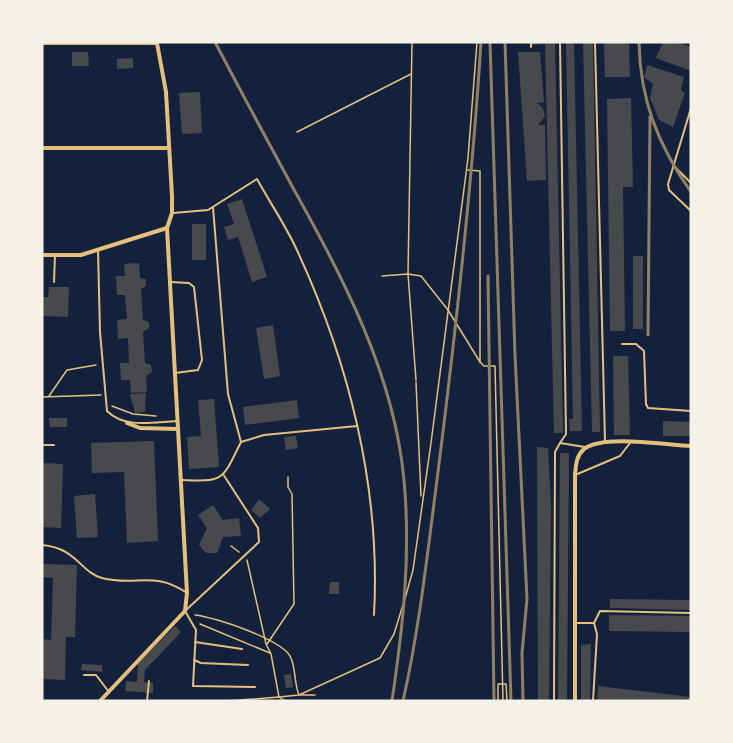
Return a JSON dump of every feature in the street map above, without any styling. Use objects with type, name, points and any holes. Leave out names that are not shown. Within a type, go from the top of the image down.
[{"type":"street","points":[[42,43],[158,43],[166,92],[171,213],[167,228],[187,593],[185,611],[100,701]]},
{"type":"street","points":[[42,148],[169,148]]},
{"type":"street","points":[[42,255],[81,255],[167,228]]},
{"type":"street","points":[[127,423],[140,428],[178,429]]},
{"type":"street","points":[[575,701],[575,475],[579,455],[586,448],[605,442],[691,446]]},
{"type":"lane","points":[[531,42],[531,47]]},
{"type":"lane","points":[[554,701],[555,452],[566,434],[560,42]]},
{"type":"lane","points":[[595,42],[605,442]]},
{"type":"lane","points":[[691,108],[673,165],[669,190],[691,212]]},
{"type":"lane","points":[[673,165],[691,183]]},
{"type":"lane","points":[[171,213],[208,210],[257,179],[295,245],[334,338],[357,426],[373,518],[376,575],[374,615]]},
{"type":"lane","points":[[180,480],[213,482],[224,474],[241,442],[228,394],[213,206]]},
{"type":"lane","points":[[99,249],[102,363],[107,411],[115,418],[127,423],[177,421]]},
{"type":"lane","points":[[54,282],[55,255]]},
{"type":"lane","points":[[171,282],[189,283],[194,287],[202,360],[198,370],[175,373]]},
{"type":"lane","points":[[622,344],[636,344],[645,351],[648,408],[691,411]]},
{"type":"lane","points":[[241,442],[264,435],[357,426]]},
{"type":"lane","points":[[560,443],[586,448]]},
{"type":"lane","points":[[575,475],[620,456],[630,443]]},
{"type":"lane","points":[[42,445],[54,445]]},
{"type":"lane","points":[[224,474],[258,528],[259,542],[185,611],[196,630],[193,686],[255,687]]},
{"type":"lane","points":[[42,560],[42,545],[53,546],[70,553],[100,577],[171,582],[187,593]]},
{"type":"lane","points":[[593,701],[597,634],[594,623],[600,611],[691,613]]},
{"type":"lane","points":[[574,623],[594,623]]},
{"type":"lane","points":[[195,642],[242,649]]},
{"type":"lane","points":[[194,660],[201,663],[248,665]]},
{"type":"lane","points":[[84,675],[96,675],[109,692]]},
{"type":"lane","points":[[147,701],[149,681]]},
{"type":"path","points":[[412,42],[408,274],[416,380],[421,502]]},
{"type":"path","points":[[299,695],[380,657],[394,634],[413,570],[467,170],[477,42]]},
{"type":"path","points":[[297,132],[411,74]]},
{"type":"path","points":[[467,170],[480,171],[480,362]]},
{"type":"path","points":[[382,276],[408,274],[421,276],[447,310],[480,362],[484,366],[495,366],[502,701]]},
{"type":"path","points":[[48,397],[67,370],[102,363]]},
{"type":"path","points":[[42,397],[104,395],[111,406],[133,414],[163,417]]},
{"type":"path","points":[[266,644],[294,604],[292,494],[288,487],[288,477]]},
{"type":"path","points":[[231,546],[245,557],[251,570],[279,697],[285,701]]},
{"type":"path","points":[[271,654],[190,620],[196,615],[221,620],[270,638],[291,656],[299,695]]},
{"type":"path","points":[[498,701],[498,684],[502,684]]},
{"type":"path","points":[[502,684],[506,684],[507,701]]},
{"type":"path","points":[[227,701],[315,695]]},
{"type":"building","points":[[532,42],[555,42],[563,433],[554,433],[545,44],[532,45]]},
{"type":"building","points":[[566,42],[574,42],[582,431],[570,431],[569,419],[573,419]]},
{"type":"building","points":[[583,42],[593,42],[600,432],[592,432]]},
{"type":"building","points":[[604,42],[629,42],[630,77],[605,77]]},
{"type":"building","points":[[663,42],[676,42],[691,47],[691,71],[656,58]]},
{"type":"building","points":[[72,52],[88,52],[89,66],[72,66]]},
{"type":"building","points":[[518,52],[540,52],[544,102],[537,103],[543,108],[545,116],[538,125],[545,125],[546,180],[527,181]]},
{"type":"building","points":[[133,58],[133,68],[117,69],[117,59]]},
{"type":"building","points":[[647,65],[684,77],[681,90],[685,93],[673,127],[659,120],[650,98],[653,84],[644,77]]},
{"type":"building","points":[[200,92],[202,133],[182,134],[179,93]]},
{"type":"building","points":[[631,98],[633,187],[623,187],[625,331],[610,331],[607,99]]},
{"type":"building","points":[[242,199],[267,277],[252,282],[238,237],[228,240],[224,227],[234,224],[227,204]]},
{"type":"building","points":[[192,224],[206,224],[206,260],[192,260]]},
{"type":"building","points":[[633,256],[643,256],[643,329],[633,329]]},
{"type":"building","points":[[139,263],[140,278],[146,279],[146,286],[141,289],[143,320],[149,322],[149,328],[143,332],[145,363],[151,365],[152,372],[146,376],[147,392],[131,393],[130,380],[121,380],[120,363],[129,363],[128,338],[118,339],[117,320],[127,319],[125,295],[117,295],[116,276],[125,276],[124,264]]},
{"type":"building","points":[[49,287],[69,287],[68,317],[42,316],[42,297],[48,297]]},
{"type":"building","points":[[273,325],[280,376],[264,379],[256,328]]},
{"type":"building","points":[[613,356],[628,356],[630,435],[614,435]]},
{"type":"building","points":[[146,393],[145,412],[135,413],[130,394]]},
{"type":"building","points":[[214,399],[219,467],[189,469],[187,437],[201,436],[198,400]]},
{"type":"building","points":[[297,400],[299,418],[245,425],[243,407]]},
{"type":"building","points":[[49,418],[67,418],[67,427],[50,427]]},
{"type":"building","points":[[663,421],[691,422],[691,436],[663,436]]},
{"type":"building","points":[[296,436],[298,448],[286,450],[284,437]]},
{"type":"building","points":[[154,441],[158,541],[127,543],[124,472],[92,473],[91,443]]},
{"type":"building","points":[[537,447],[548,448],[551,506],[549,701],[538,701]]},
{"type":"building","points":[[560,453],[569,453],[567,701],[558,701]]},
{"type":"building","points":[[42,463],[63,464],[61,528],[42,527]]},
{"type":"building","points":[[95,494],[98,537],[77,538],[74,496]]},
{"type":"building","points":[[259,499],[270,509],[260,518],[251,510]]},
{"type":"building","points":[[213,505],[223,520],[239,518],[241,536],[223,537],[217,553],[206,553],[199,545],[207,528],[198,515]]},
{"type":"building","points":[[42,564],[77,565],[75,637],[66,637],[65,680],[42,679],[42,639],[51,640],[53,578],[42,577]]},
{"type":"building","points":[[330,582],[339,582],[339,594],[329,594]]},
{"type":"building","points":[[610,599],[691,600],[691,610],[610,608]]},
{"type":"building","points":[[609,615],[691,616],[691,632],[609,631]]},
{"type":"building","points":[[175,626],[181,632],[145,670],[144,682],[153,683],[153,693],[125,691],[126,681],[137,682],[138,663]]},
{"type":"building","points":[[591,644],[590,701],[581,701],[581,645]]},
{"type":"building","points":[[82,664],[102,665],[102,672],[81,670]]},
{"type":"building","points":[[291,674],[293,687],[286,688],[284,675]]},
{"type":"building","points":[[598,686],[691,697],[691,701],[597,701]]},
{"type":"railway","points":[[215,42],[347,291],[378,364],[389,402],[404,480],[407,536],[400,646],[392,701]]},
{"type":"railway","points":[[403,701],[423,587],[451,365],[468,204],[481,42]]},
{"type":"railway","points":[[490,42],[511,701]]},
{"type":"railway","points":[[505,42],[515,355],[527,599],[522,653],[523,701]]},
{"type":"railway","points":[[639,42],[643,83],[653,121],[669,157],[691,192]]},
{"type":"railway","points":[[648,335],[650,117]]},
{"type":"railway","points":[[488,276],[494,701]]}]
